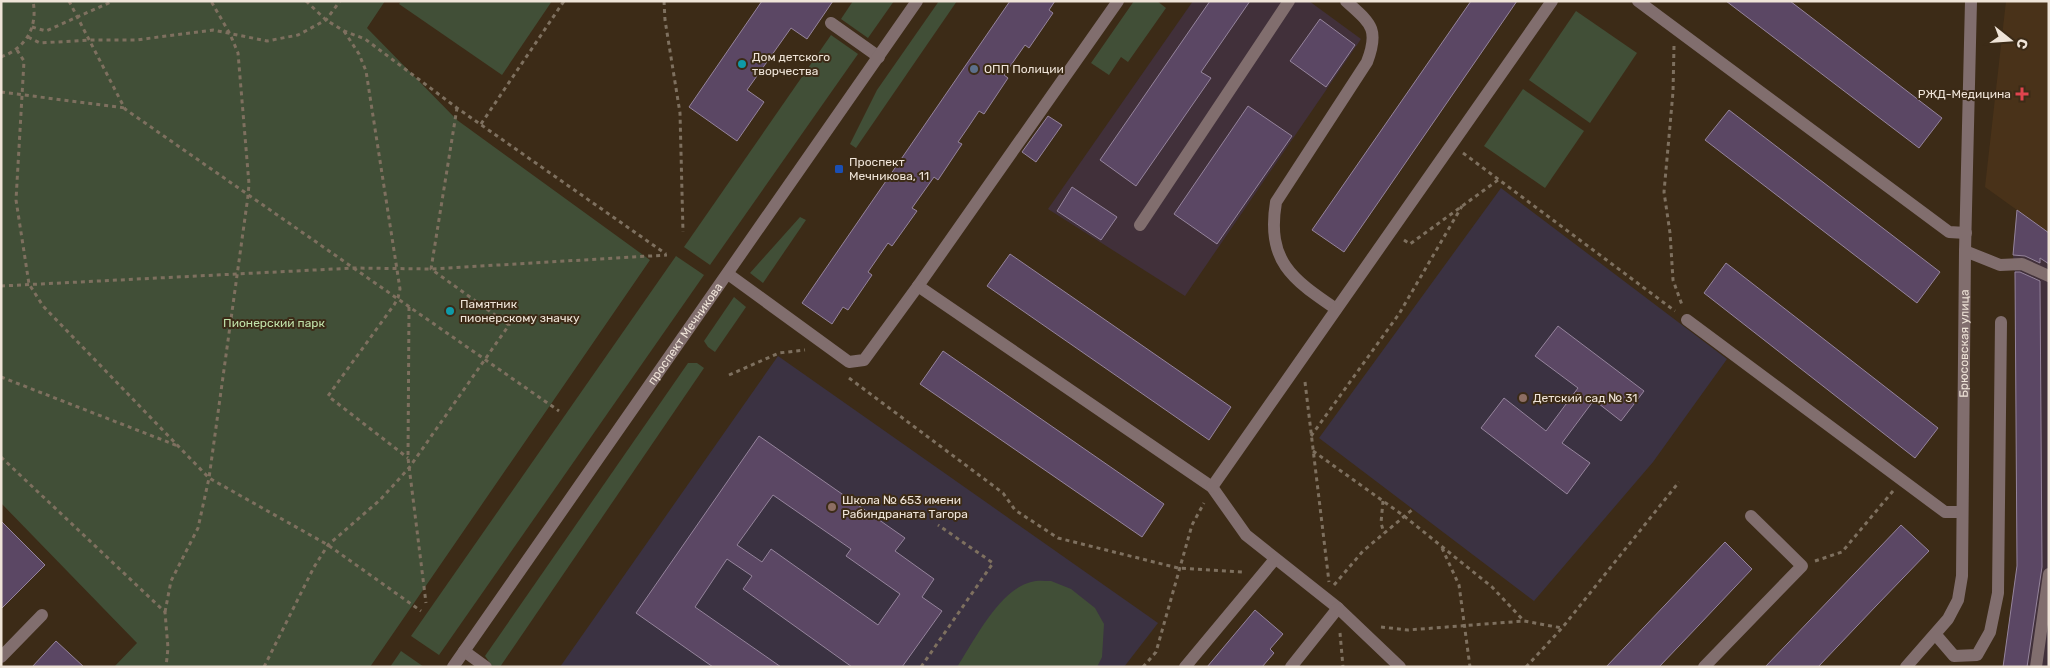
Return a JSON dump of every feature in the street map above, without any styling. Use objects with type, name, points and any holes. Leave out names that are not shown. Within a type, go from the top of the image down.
[{"type":"street","name":"проспект Мечникова","points":[[453,667],[917,1]]},
{"type":"street","points":[[728,274],[849,362],[864,360],[1118,1]]},
{"type":"street","points":[[1140,226],[1290,1]]},
{"type":"street","points":[[1336,309],[1303,287],[1283,264],[1274,244],[1272,223],[1276,202],[1367,62],[1374,45],[1372,29],[1364,18],[1346,1]]},
{"type":"street","points":[[1212,487],[1552,1]]},
{"type":"street","points":[[1638,1],[1949,232],[1966,233]]},
{"type":"street","name":"Брюсовская улица","points":[[1906,667],[1936,635],[1948,619],[1958,600],[1962,576],[1965,251],[1971,1]]},
{"type":"street","points":[[831,23],[879,57]]},
{"type":"street","points":[[1965,251],[2000,265],[2022,264],[2049,276]]},
{"type":"street","points":[[918,286],[1212,487],[1246,536],[1338,608],[1400,667]]},
{"type":"street","points":[[1687,320],[1945,512],[1962,512]]},
{"type":"street","points":[[1936,635],[1954,656],[1977,655],[1990,632],[1998,593],[2001,322]]},
{"type":"street","points":[[1704,667],[1802,566],[1751,516]]},
{"type":"street","points":[[1185,667],[1276,559]]},
{"type":"street","points":[[2036,667],[2047,605],[2049,574]]},
{"type":"street","points":[[1291,667],[1338,608]]},
{"type":"street","points":[[1,657],[42,615]]},
{"type":"street","points":[[464,651],[486,667]]},
{"type":"path","points":[[1,57],[17,50],[28,37],[32,27],[33,1]]},
{"type":"path","points":[[69,1],[125,108],[248,196],[559,411]]},
{"type":"path","points":[[32,27],[46,31],[113,1]]},
{"type":"path","points":[[166,667],[168,648],[165,612],[171,582],[198,528],[210,478],[249,184],[238,53],[230,34],[211,1]]},
{"type":"path","points":[[1,286],[354,268],[431,269],[667,255],[457,108],[364,39],[344,32],[326,20],[306,1]]},
{"type":"path","points":[[480,124],[564,1]]},
{"type":"path","points":[[664,1],[665,20],[680,113],[683,232]]},
{"type":"path","points":[[28,37],[40,43],[136,40],[213,30],[267,41],[298,35],[326,20],[338,3]]},
{"type":"path","points":[[1674,27],[1673,92],[1664,192],[1670,233],[1673,280],[1687,320]]},
{"type":"path","points":[[344,32],[359,54],[366,71],[400,288],[398,298],[328,396],[408,458]]},
{"type":"path","points":[[17,50],[24,61],[16,200],[29,284],[43,306],[210,478],[328,545],[421,611]]},
{"type":"path","points":[[1,92],[125,108]]},
{"type":"path","points":[[431,269],[457,108]]},
{"type":"path","points":[[1452,145],[1687,320]]},
{"type":"path","points":[[1390,233],[1410,244],[1498,180]]},
{"type":"path","points":[[1311,436],[1399,314],[1462,206]]},
{"type":"path","points":[[264,667],[314,567],[328,545],[380,500],[409,468],[509,325],[431,269]]},
{"type":"path","points":[[409,306],[408,458],[426,603]]},
{"type":"path","points":[[729,375],[779,353],[811,349],[803,344]]},
{"type":"path","points":[[1302,359],[1330,590],[1363,551],[1413,509]]},
{"type":"path","points":[[841,372],[1003,493],[1015,510],[1058,538],[1178,568],[1264,573]]},
{"type":"path","points":[[1,377],[179,446]]},
{"type":"path","points":[[1313,451],[1404,516],[1492,587],[1524,621]]},
{"type":"path","points":[[1,457],[165,612]]},
{"type":"path","points":[[1802,566],[1842,552],[1903,480]]},
{"type":"path","points":[[1526,667],[1562,628],[1679,482]]},
{"type":"path","points":[[1143,667],[1156,652],[1178,568],[1192,525],[1212,487]]},
{"type":"path","points":[[1384,501],[1381,523],[1384,533]]},
{"type":"path","points":[[921,667],[993,562],[938,525]]},
{"type":"path","points":[[1441,546],[1459,585],[1470,667]]},
{"type":"path","points":[[1338,608],[1343,667]]},
{"type":"path","points":[[1356,625],[1408,630],[1524,621],[1562,628]]},
{"type":"shaded area","points":[[1193,1],[1309,1],[1361,39],[1185,296],[1048,209]]},
{"type":"shaded area","name":"РЖД-Медицина","points":[[2006,1],[2049,1],[2049,233],[1985,187]]},
{"type":"shaded area","name":"Детский сад № 31","points":[[1501,188],[1727,359],[1653,462],[1534,601],[1319,438]]},
{"type":"shaded area","points":[[2017,210],[2049,233],[2049,667],[2003,667],[2017,566],[2015,281],[2013,255]]},
{"type":"shaded area","name":"Школа № 653 имени Рабиндраната Тагора","points":[[778,356],[1158,623],[1124,667],[560,667]]},
{"type":"green space","name":"Пионерский парк","points":[[1,1],[385,1],[367,28],[457,120],[650,260],[370,667],[114,667],[137,643],[1,503]]},
{"type":"green space","points":[[401,1],[552,1],[502,75],[399,4]]},
{"type":"green space","points":[[853,1],[894,1],[868,38],[841,19]]},
{"type":"green space","points":[[939,1],[957,1],[856,148],[850,144],[877,90]]},
{"type":"green space","points":[[1134,1],[1157,1],[1166,8],[1128,62],[1121,57],[1109,75],[1091,63]]},
{"type":"green space","points":[[1576,11],[1637,53],[1590,123],[1529,80]]},
{"type":"green space","points":[[831,35],[858,54],[710,265],[684,247]]},
{"type":"green space","points":[[1523,89],[1584,131],[1545,188],[1484,146]]},
{"type":"green space","points":[[800,217],[806,220],[763,283],[750,273]]},
{"type":"green space","points":[[676,256],[704,275],[439,655],[411,636]]},
{"type":"green space","points":[[734,297],[746,307],[715,352],[704,341]]},
{"type":"green space","points":[[688,363],[697,363],[704,368],[500,667],[493,667],[485,656]]},
{"type":"green space","points":[[1051,581],[1071,589],[1095,608],[1104,624],[1102,657],[1097,667],[957,667],[988,618],[1008,595],[1019,587],[1031,582]]},
{"type":"green space","points":[[401,651],[424,667],[390,667]]},
{"type":"building","name":"Дом детского творчества","points":[[762,1],[833,1],[807,39],[791,28],[747,90],[764,102],[737,141],[689,107]]},
{"type":"building","points":[[1010,1],[1055,1],[1049,10],[1053,13],[1029,48],[1025,45],[1004,75],[1008,78],[984,114],[979,111],[958,142],[962,144],[938,180],[934,177],[912,208],[917,211],[892,246],[888,243],[868,272],[872,275],[848,310],[843,307],[832,324],[802,303]]},
{"type":"building","points":[[1210,1],[1250,1],[1201,72],[1211,78],[1136,186],[1100,160]]},
{"type":"building","points":[[1471,1],[1517,1],[1344,252],[1312,230]]},
{"type":"building","points":[[1726,1],[1790,1],[1942,118],[1919,148]]},
{"type":"building","points":[[1320,19],[1355,45],[1326,87],[1290,61]]},
{"type":"building","points":[[1248,106],[1292,136],[1217,244],[1174,214]]},
{"type":"building","points":[[1729,110],[1940,272],[1917,303],[1705,140]]},
{"type":"building","points":[[1048,116],[1062,125],[1036,162],[1022,152]]},
{"type":"building","points":[[1072,187],[1117,217],[1101,240],[1057,211]]},
{"type":"building","points":[[2017,210],[2049,233],[2049,264],[2040,258],[2040,263],[2025,256],[2013,255]]},
{"type":"building","points":[[1010,254],[1231,407],[1209,440],[987,286]]},
{"type":"building","points":[[1726,263],[1938,428],[1915,458],[1704,293]]},
{"type":"building","points":[[2015,272],[2020,272],[2040,281],[2042,567],[2027,667],[2003,667],[2017,566]]},
{"type":"building","points":[[1558,326],[1644,391],[1621,421],[1594,400],[1562,443],[1590,463],[1567,494],[1481,428],[1504,398],[1546,431],[1578,388],[1535,356]]},
{"type":"building","points":[[943,351],[1164,504],[1142,537],[920,384]]},
{"type":"building","points":[[759,436],[905,538],[895,551],[934,579],[922,597],[942,611],[902,667],[852,667],[743,589],[752,576],[727,559],[695,607],[781,667],[713,667],[636,613]],"holes":[[[773,495],[851,549],[846,556],[900,594],[878,625],[771,549],[762,562],[737,545]]]},
{"type":"building","points":[[1,521],[45,565],[1,609]]},
{"type":"building","points":[[1901,525],[1929,551],[1818,667],[1765,667]]},
{"type":"building","points":[[1725,542],[1752,569],[1699,625],[1659,667],[1606,667]]},
{"type":"building","points":[[1255,610],[1283,634],[1270,649],[1274,653],[1262,667],[1207,667]]},
{"type":"building","points":[[56,641],[84,667],[32,667]]},
{"type":"place","name":"Дом детского творчества","points":[[742,64]]},
{"type":"place","name":"ОПП Полиции","points":[[974,69]]},
{"type":"place","name":"РЖД-Медицина","points":[[2022,94]]},
{"type":"place","name":"Проспект Мечникова, 11","points":[[839,169]]},
{"type":"place","name":"Памятник пионерскому значку","points":[[450,311]]},
{"type":"place","name":"Детский сад № 31","points":[[1523,398]]},
{"type":"place","name":"Школа № 653 имени Рабиндраната Тагора","points":[[832,507]]}]
